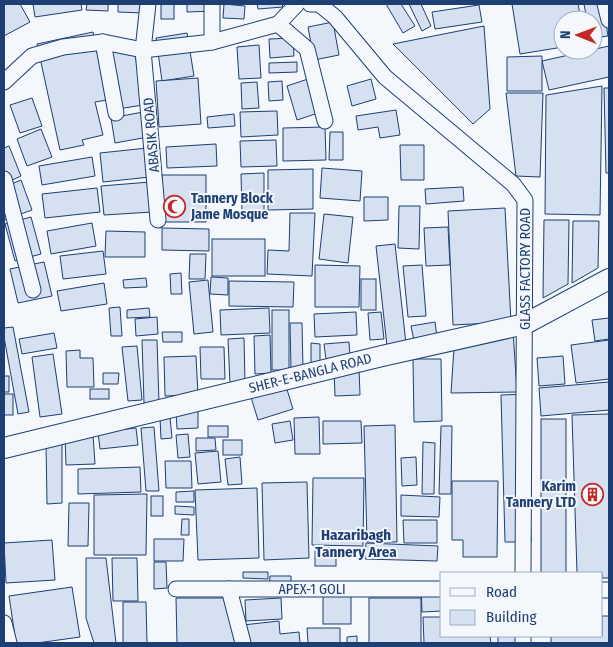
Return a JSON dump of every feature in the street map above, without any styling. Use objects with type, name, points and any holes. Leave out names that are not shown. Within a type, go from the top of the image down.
[{"type":"street","name":"ABASIK ROAD","points":[[148,4],[144,50],[158,220]]},
{"type":"street","points":[[212,4],[212,42]]},
{"type":"street","points":[[4,82],[32,56],[63,46],[102,42],[144,50],[212,42],[278,24],[297,4]]},
{"type":"street","name":"GLASS FACTORY ROAD","points":[[310,4],[319,4],[335,17],[386,77],[513,184],[525,200],[524,572]]},
{"type":"street","points":[[605,4],[609,20]]},
{"type":"street","points":[[278,24],[307,49],[325,121]]},
{"type":"street","points":[[102,42],[116,112]]},
{"type":"street","points":[[4,178],[33,290]]},
{"type":"street","name":"SHER-E-BANGLA ROAD","points":[[4,448],[382,356],[525,324],[609,280]]},
{"type":"street","name":"APEX-1 GOLI","points":[[176,589],[440,589]]},
{"type":"street","points":[[229,589],[243,643]]},
{"type":"street","points":[[4,623],[9,643]]},
{"type":"building","points":[[4,4],[20,4],[30,22],[4,36]]},
{"type":"building","points":[[33,4],[81,4],[82,10],[35,17]]},
{"type":"building","points":[[87,4],[108,4],[108,11],[86,10]]},
{"type":"building","points":[[118,4],[143,4],[143,13],[118,12]]},
{"type":"building","points":[[161,4],[174,4],[174,19],[161,19]]},
{"type":"building","points":[[187,4],[216,4],[216,11],[187,12]]},
{"type":"building","points":[[224,4],[245,6],[244,19],[223,18]]},
{"type":"building","points":[[257,4],[282,4],[283,7],[258,9]]},
{"type":"building","points":[[386,4],[401,4],[415,26],[403,33]]},
{"type":"building","points":[[409,4],[421,4],[431,26],[422,31]]},
{"type":"building","points":[[512,4],[578,4],[579,10],[553,10],[553,49],[520,54]]},
{"type":"building","points":[[584,4],[603,4],[608,36],[603,37],[603,10],[585,10]]},
{"type":"building","points":[[479,5],[482,22],[435,29],[432,12]]},
{"type":"building","points":[[333,22],[339,55],[314,60],[308,27]]},
{"type":"building","points":[[484,26],[490,109],[473,124],[393,44]]},
{"type":"building","points":[[93,32],[107,100],[95,102],[103,135],[82,140],[84,145],[60,150],[37,44]]},
{"type":"building","points":[[187,33],[194,76],[162,81],[156,38]]},
{"type":"building","points":[[293,38],[294,56],[270,58],[269,39]]},
{"type":"building","points":[[133,40],[143,105],[118,109],[109,43]]},
{"type":"building","points":[[259,45],[261,78],[239,79],[237,47]]},
{"type":"building","points":[[609,46],[609,77],[549,90],[542,61],[553,59],[603,60],[603,47]]},
{"type":"building","points":[[542,56],[542,91],[507,91],[507,57]]},
{"type":"building","points":[[297,62],[297,72],[269,73],[269,63]]},
{"type":"building","points":[[198,78],[201,124],[159,127],[156,81]]},
{"type":"building","points":[[308,79],[318,113],[297,120],[287,86]]},
{"type":"building","points":[[371,79],[376,99],[352,106],[347,86]]},
{"type":"building","points":[[282,81],[283,100],[269,101],[268,82]]},
{"type":"building","points":[[257,82],[259,108],[242,109],[241,83]]},
{"type":"building","points":[[602,86],[600,215],[545,214],[546,95]]},
{"type":"building","points":[[604,88],[609,88],[609,173],[606,173]]},
{"type":"building","points":[[506,93],[543,93],[540,177],[516,176]]},
{"type":"building","points":[[32,98],[42,126],[20,133],[10,105]]},
{"type":"building","points":[[396,110],[400,135],[380,138],[378,127],[358,130],[356,116]]},
{"type":"building","points":[[277,111],[278,135],[241,137],[240,112]]},
{"type":"building","points":[[143,112],[148,137],[115,143],[111,118]]},
{"type":"building","points":[[234,114],[235,126],[208,128],[207,117]]},
{"type":"building","points":[[325,127],[326,160],[283,161],[283,128]]},
{"type":"building","points":[[41,129],[52,157],[27,166],[17,139]]},
{"type":"building","points":[[330,132],[343,132],[343,160],[329,160]]},
{"type":"building","points":[[276,140],[277,166],[241,167],[240,141]]},
{"type":"building","points":[[216,144],[217,166],[167,168],[166,147]]},
{"type":"building","points":[[400,145],[424,145],[424,180],[401,180]]},
{"type":"building","points":[[9,146],[21,176],[4,184],[4,148]]},
{"type":"building","points":[[147,148],[150,177],[103,182],[100,153]]},
{"type":"building","points":[[92,157],[95,176],[42,185],[39,166]]},
{"type":"building","points":[[322,168],[362,171],[360,201],[320,198]]},
{"type":"building","points":[[313,169],[313,209],[268,210],[268,170]]},
{"type":"building","points":[[264,173],[264,212],[242,213],[241,174]]},
{"type":"building","points":[[162,175],[206,175],[206,222],[162,222]]},
{"type":"building","points":[[21,180],[32,210],[4,220],[4,187]]},
{"type":"building","points":[[150,182],[152,212],[104,215],[101,186]]},
{"type":"building","points":[[463,187],[464,201],[426,204],[425,189]]},
{"type":"building","points":[[97,188],[100,212],[45,218],[42,194]]},
{"type":"building","points":[[364,197],[388,197],[388,220],[364,221]]},
{"type":"building","points":[[399,206],[420,206],[419,249],[398,248]]},
{"type":"building","points":[[505,208],[511,322],[453,325],[448,211]]},
{"type":"building","points":[[290,213],[315,213],[312,276],[267,274],[268,250],[289,251]]},
{"type":"building","points":[[324,214],[353,217],[348,263],[319,259]]},
{"type":"building","points":[[31,217],[41,254],[15,261],[5,224]]},
{"type":"building","points":[[544,220],[569,220],[568,284],[543,298]]},
{"type":"building","points":[[573,221],[599,221],[598,268],[572,283]]},
{"type":"building","points":[[92,223],[96,246],[51,254],[47,231]]},
{"type":"building","points":[[448,227],[450,265],[426,266],[424,228]]},
{"type":"building","points":[[162,228],[209,229],[209,251],[162,250]]},
{"type":"building","points":[[106,231],[145,232],[145,257],[105,257]]},
{"type":"building","points":[[212,239],[265,239],[265,276],[212,276]]},
{"type":"building","points":[[395,244],[406,344],[387,346],[376,246]]},
{"type":"building","points":[[103,251],[106,274],[63,279],[60,256]]},
{"type":"building","points":[[190,254],[206,254],[205,279],[189,279]]},
{"type":"building","points":[[44,262],[52,296],[18,303],[10,269]]},
{"type":"building","points":[[315,265],[360,266],[359,307],[315,307]]},
{"type":"building","points":[[422,265],[426,316],[408,317],[403,266]]},
{"type":"building","points":[[181,273],[182,294],[171,294],[170,274]]},
{"type":"building","points":[[211,277],[228,278],[228,295],[210,294]]},
{"type":"building","points":[[146,278],[147,287],[124,288],[123,280]]},
{"type":"building","points":[[361,279],[376,279],[376,310],[361,310]]},
{"type":"building","points":[[208,280],[213,332],[194,334],[189,282]]},
{"type":"building","points":[[229,281],[294,282],[293,307],[229,306]]},
{"type":"building","points":[[104,283],[107,304],[61,311],[57,291]]},
{"type":"building","points":[[120,307],[122,336],[111,336],[109,308]]},
{"type":"building","points":[[149,308],[150,317],[127,318],[127,310]]},
{"type":"building","points":[[269,308],[270,333],[221,335],[220,310]]},
{"type":"building","points":[[272,310],[289,310],[289,370],[272,370]]},
{"type":"building","points":[[356,312],[357,335],[315,337],[314,314]]},
{"type":"building","points":[[381,312],[384,339],[370,340],[368,313]]},
{"type":"building","points":[[157,317],[158,334],[136,336],[135,319]]},
{"type":"building","points":[[609,318],[609,339],[595,341],[592,320]]},
{"type":"building","points":[[435,322],[437,337],[414,341],[411,326]]},
{"type":"building","points":[[290,323],[302,323],[303,369],[291,370]]},
{"type":"building","points":[[13,327],[29,412],[18,414],[4,337],[4,328]]},
{"type":"building","points":[[513,330],[517,392],[451,393],[454,348]]},
{"type":"building","points":[[162,332],[182,332],[182,342],[163,342]]},
{"type":"building","points":[[54,333],[57,348],[22,354],[19,339]]},
{"type":"building","points":[[270,335],[271,373],[255,374],[254,336]]},
{"type":"building","points":[[244,338],[245,383],[230,384],[228,339]]},
{"type":"building","points":[[142,340],[157,340],[159,403],[144,403]]},
{"type":"building","points":[[609,340],[609,379],[576,383],[571,345]]},
{"type":"building","points":[[349,342],[350,356],[326,359],[324,344]]},
{"type":"building","points":[[311,343],[320,344],[320,363],[311,363]]},
{"type":"building","points":[[137,346],[142,400],[128,401],[122,347]]},
{"type":"building","points":[[200,347],[224,347],[225,379],[201,379]]},
{"type":"building","points":[[80,350],[80,358],[93,358],[94,387],[67,387],[66,351]]},
{"type":"building","points":[[53,354],[62,414],[40,417],[32,357]]},
{"type":"building","points":[[196,356],[198,395],[165,396],[164,357]]},
{"type":"building","points":[[563,356],[565,384],[539,386],[537,358]]},
{"type":"building","points":[[413,359],[441,359],[442,421],[414,422]]},
{"type":"building","points":[[359,368],[360,395],[335,396],[334,369]]},
{"type":"building","points":[[103,373],[119,373],[118,384],[103,384]]},
{"type":"building","points":[[4,376],[9,376],[9,392],[4,392]]},
{"type":"building","points":[[609,382],[609,410],[541,416],[539,388]]},
{"type":"building","points":[[285,383],[293,409],[258,420],[250,394]]},
{"type":"building","points":[[90,389],[109,389],[109,399],[90,399]]},
{"type":"building","points":[[4,394],[13,394],[13,415],[4,415]]},
{"type":"building","points":[[527,394],[531,542],[505,542],[501,395]]},
{"type":"building","points":[[198,410],[198,428],[177,429],[176,411]]},
{"type":"building","name":"Karim Tannery LTD","points":[[609,414],[609,578],[603,578],[603,572],[577,572],[572,415]]},
{"type":"building","points":[[160,417],[170,417],[172,438],[161,439]]},
{"type":"building","points":[[319,417],[320,454],[295,454],[294,418]]},
{"type":"building","points":[[541,419],[566,419],[566,572],[541,572]]},
{"type":"building","points":[[290,421],[293,440],[275,443],[272,424]]},
{"type":"building","points":[[323,421],[361,421],[362,443],[323,444]]},
{"type":"building","points":[[395,425],[397,542],[367,542],[364,426]]},
{"type":"building","points":[[208,426],[228,426],[228,437],[208,437]]},
{"type":"building","points":[[441,426],[452,426],[451,494],[439,494]]},
{"type":"building","points":[[154,427],[159,491],[146,491],[141,428]]},
{"type":"building","points":[[136,428],[138,445],[100,449],[98,432]]},
{"type":"building","points":[[188,434],[190,457],[178,458],[176,435]]},
{"type":"building","points":[[93,435],[95,464],[66,465],[65,436]]},
{"type":"building","points":[[196,438],[215,438],[216,450],[196,451]]},
{"type":"building","points":[[223,440],[242,440],[242,455],[223,455]]},
{"type":"building","points":[[62,442],[62,503],[47,504],[46,443]]},
{"type":"building","points":[[423,442],[435,443],[434,494],[422,494]]},
{"type":"building","points":[[218,451],[221,482],[198,484],[195,453]]},
{"type":"building","points":[[240,457],[242,484],[228,485],[225,459]]},
{"type":"building","points":[[416,457],[417,485],[402,486],[401,458]]},
{"type":"building","points":[[165,461],[191,461],[192,488],[166,488]]},
{"type":"building","points":[[140,467],[141,492],[78,494],[78,469]]},
{"type":"building","points":[[313,478],[364,478],[363,546],[312,545]]},
{"type":"building","points":[[452,481],[498,481],[497,557],[463,557],[463,540],[452,540]]},
{"type":"building","points":[[307,482],[309,558],[264,560],[262,483]]},
{"type":"building","points":[[257,488],[259,558],[198,560],[195,490]]},
{"type":"building","points":[[194,491],[194,502],[176,502],[176,492]]},
{"type":"building","points":[[147,494],[146,555],[94,555],[94,495]]},
{"type":"building","points":[[401,495],[440,497],[439,517],[401,516]]},
{"type":"building","points":[[151,496],[163,496],[163,516],[151,516]]},
{"type":"building","points":[[69,503],[89,503],[88,546],[68,546]]},
{"type":"building","points":[[175,506],[194,507],[194,515],[175,514]]},
{"type":"building","points":[[182,519],[189,519],[189,535],[181,535]]},
{"type":"building","points":[[403,520],[437,520],[437,543],[404,543]]},
{"type":"building","points":[[154,539],[184,539],[183,561],[154,561]]},
{"type":"building","points":[[52,540],[55,580],[6,583],[4,543]]},
{"type":"building","points":[[366,543],[438,546],[437,561],[365,559]]},
{"type":"building","points":[[315,548],[336,548],[336,566],[315,566]]},
{"type":"building","points":[[86,558],[106,558],[116,643],[94,643],[86,618]]},
{"type":"building","points":[[112,558],[137,558],[138,601],[113,601]]},
{"type":"building","points":[[154,562],[166,562],[167,588],[154,589]]},
{"type":"building","points":[[243,572],[268,572],[268,579],[243,578]]},
{"type":"building","points":[[270,576],[291,576],[291,592],[269,592]]},
{"type":"building","points":[[440,584],[440,611],[422,612],[421,585]]},
{"type":"building","points":[[72,587],[80,637],[37,643],[16,643],[9,596]]},
{"type":"building","points":[[323,590],[351,590],[351,624],[323,624]]},
{"type":"building","points":[[176,598],[230,598],[241,643],[177,643]]},
{"type":"building","points":[[281,598],[282,619],[246,621],[245,600]]},
{"type":"building","points":[[369,598],[421,598],[421,643],[369,643]]},
{"type":"building","points":[[123,602],[146,602],[147,643],[123,643]]},
{"type":"building","points":[[603,616],[609,616],[609,643],[551,643],[551,637],[603,637]]},
{"type":"building","points":[[423,617],[440,617],[440,637],[490,637],[491,643],[424,643]]},
{"type":"building","points":[[279,621],[280,634],[299,632],[300,643],[245,643],[243,625]]},
{"type":"building","points":[[307,628],[340,628],[340,643],[308,643]]},
{"type":"building","points":[[357,636],[357,643],[347,643],[347,637]]},
{"type":"building","points":[[498,637],[516,637],[516,643],[498,643]]},
{"type":"place","name":"Tannery Block Jame Mosque","points":[[175,206]]},
{"type":"place","name":"Karim Tannery LTD","points":[[592,494]]},
{"type":"district","name":"Hazaribagh Tannery Area","points":[[356,544]]}]
